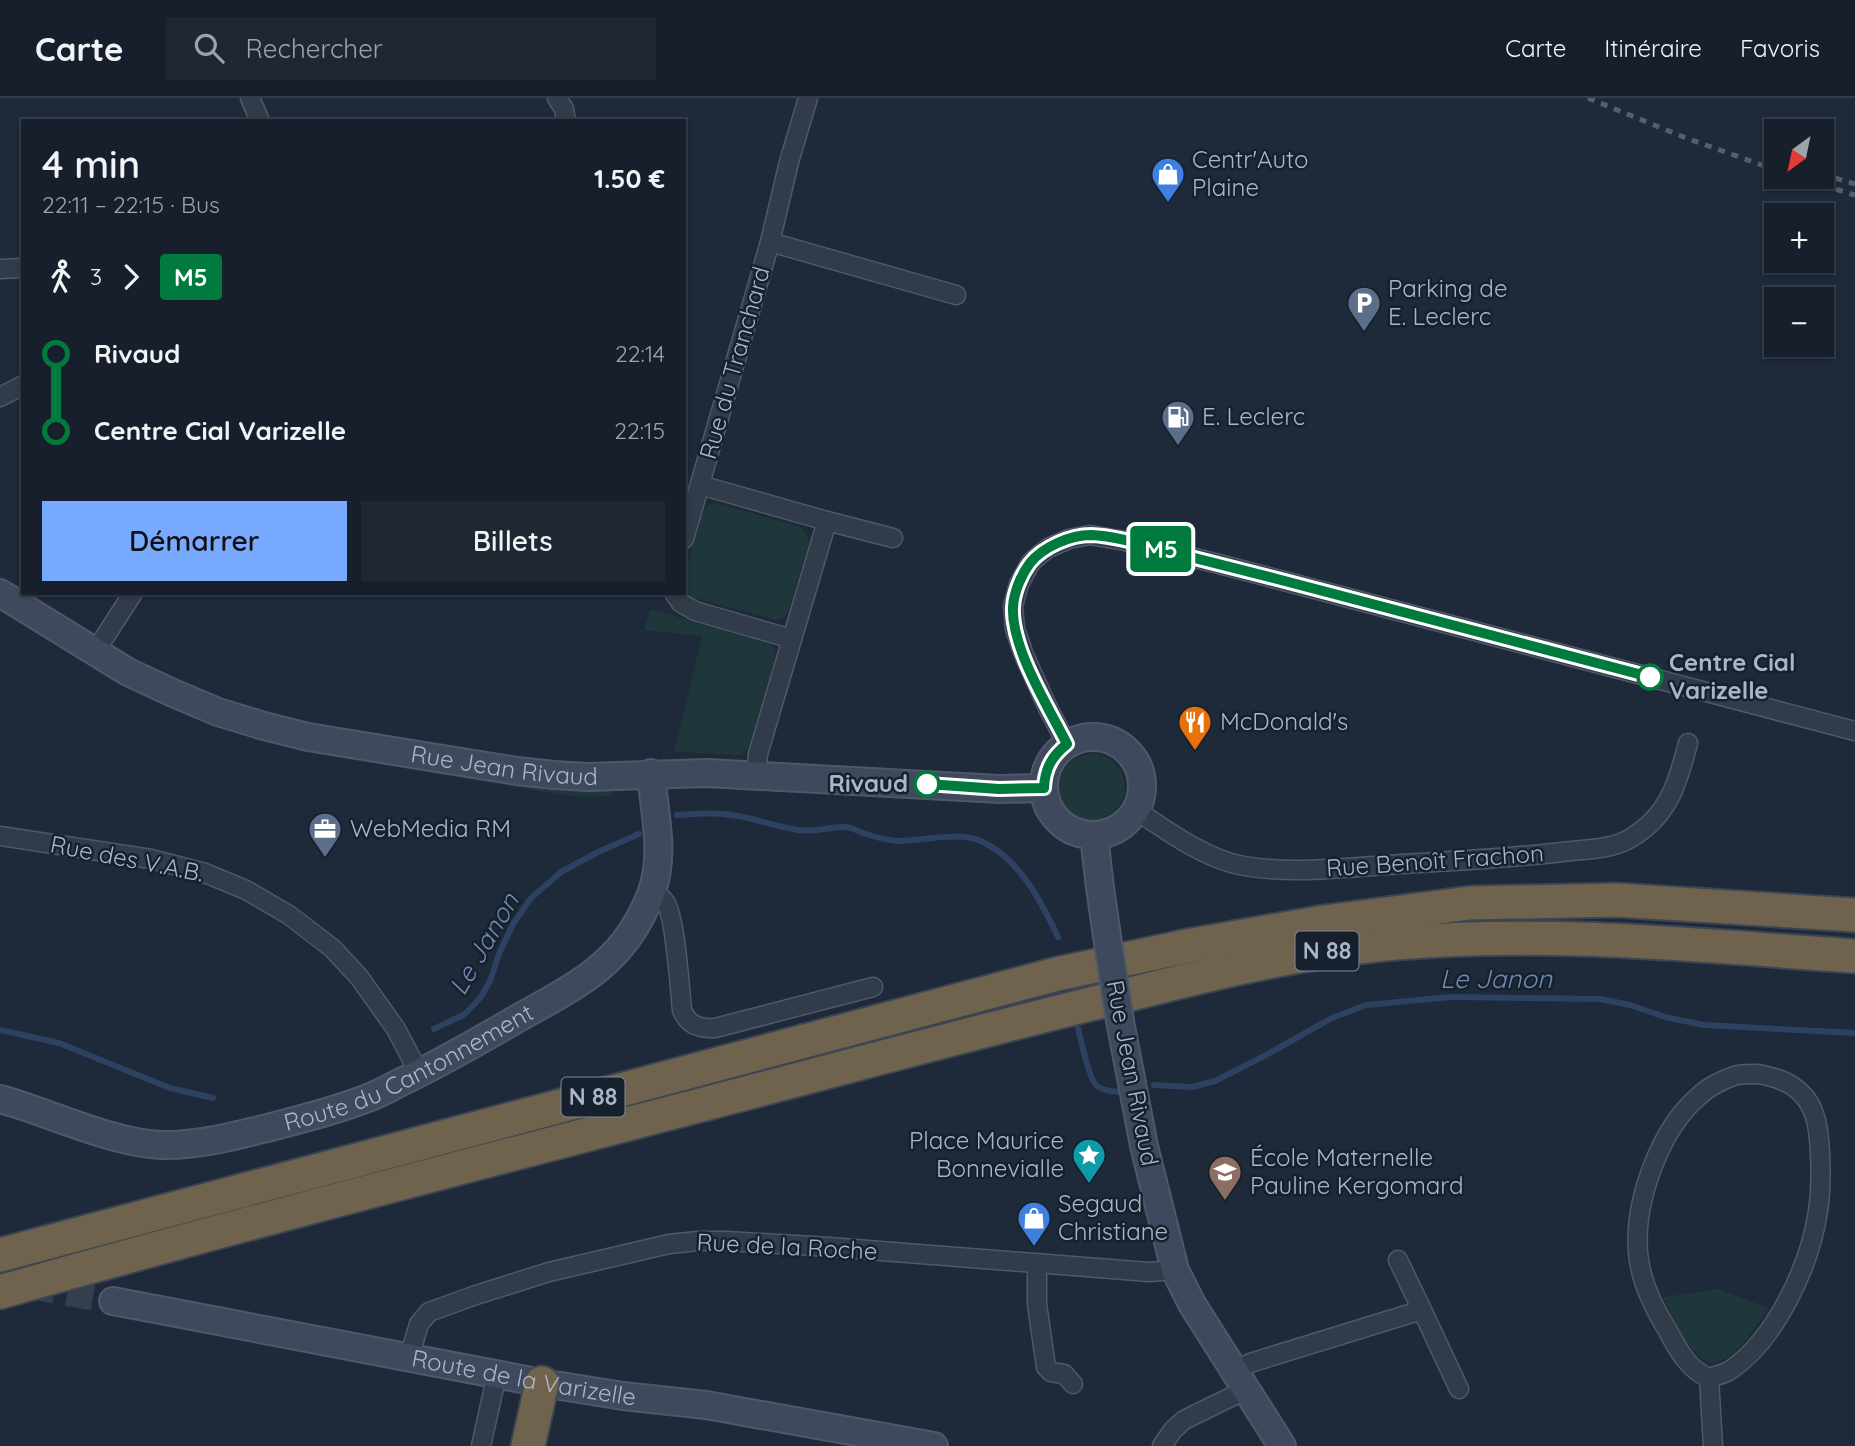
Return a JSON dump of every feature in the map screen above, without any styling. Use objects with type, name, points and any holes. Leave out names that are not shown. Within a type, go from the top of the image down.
[{"type":"highway","name":"N 88","points":[[0,1255],[1043,978],[1187,946],[1324,922],[1470,903],[1615,900],[1855,915]]},
{"type":"highway","name":"N 88","points":[[0,1292],[1039,1016],[1226,971],[1314,953],[1394,943],[1538,938],[1855,956]]},
{"type":"highway","points":[[528,1446],[542,1383]]},
{"type":"main road","name":"Rue Jean Rivaud","points":[[0,593],[128,672],[218,712],[308,737],[554,775],[588,777],[707,772],[999,789],[1044,788]]},
{"type":"main road","points":[[1098,737],[1114,741],[1127,750],[1137,764],[1142,779],[1136,810],[1125,823],[1111,832],[1094,835],[1065,827],[1054,816],[1047,803],[1044,788],[1049,762],[1067,744],[1082,738],[1098,737]]},
{"type":"main road","name":"Route du Cantonnement","points":[[0,1099],[118,1138],[161,1146],[194,1144],[318,1115],[367,1099],[419,1073],[554,998],[591,974],[628,940],[652,893],[659,864],[651,773]]},
{"type":"main road","name":"Rue Jean Rivaud","points":[[1094,835],[1120,1021],[1144,1146],[1175,1270],[1234,1384],[1282,1446]]},
{"type":"main road","name":"Route de la Varizelle","points":[[113,1301],[542,1383],[623,1396],[706,1405],[934,1446]]},
{"type":"street","points":[[250,98],[259,119]]},
{"type":"street","points":[[557,98],[564,109],[566,119]]},
{"type":"street","name":"Rue du Tranchard","points":[[686,532],[770,242],[808,98]]},
{"type":"street","name":"Rue du Tranchard","points":[[770,242],[956,295]]},
{"type":"street","points":[[0,269],[21,268]]},
{"type":"street","points":[[0,397],[21,386]]},
{"type":"street","name":"Rue du Tranchard","points":[[700,485],[893,538]]},
{"type":"street","points":[[756,775],[758,754],[827,521]]},
{"type":"street","points":[[1067,744],[1024,655],[1015,629],[1013,606],[1019,584],[1031,562],[1048,548],[1069,538],[1090,535],[1219,564],[1855,731]]},
{"type":"street","points":[[95,652],[131,595]]},
{"type":"street","points":[[675,595],[681,603],[695,611],[792,639]]},
{"type":"street","name":"Rue Benoît Frachon","points":[[1136,810],[1216,858],[1242,866],[1272,869],[1321,869],[1510,858],[1613,846],[1629,840],[1654,820],[1666,806],[1674,790],[1688,743]]},
{"type":"street","name":"Rue des V.A.B.","points":[[0,836],[151,859],[205,873],[246,890],[289,915],[331,948],[359,977],[396,1029],[419,1073]]},
{"type":"street","points":[[652,893],[661,898],[669,908],[682,1010],[686,1019],[694,1026],[715,1028],[873,987]]},
{"type":"street","points":[[1758,1074],[1774,1077],[1789,1083],[1802,1094],[1812,1109],[1819,1134],[1822,1177],[1818,1213],[1802,1271],[1775,1322],[1738,1364],[1727,1372],[1709,1378],[1690,1367],[1658,1315],[1643,1280],[1638,1251],[1643,1195],[1666,1138],[1699,1095],[1737,1075],[1758,1074]]},
{"type":"street","name":"Rue de la Roche","points":[[409,1358],[419,1324],[429,1312],[549,1272],[669,1244],[726,1241],[1037,1263]]},
{"type":"street","points":[[1398,1260],[1459,1388]]},
{"type":"street","points":[[1073,1384],[1064,1374],[1051,1372],[1046,1367],[1038,1304],[1037,1263],[1149,1272],[1175,1270]]},
{"type":"street","points":[[1162,1446],[1176,1426],[1234,1384],[1250,1363],[1422,1310]]},
{"type":"street","points":[[481,1446],[497,1374]]},
{"type":"street","points":[[1709,1378],[1713,1446]]},
{"type":"green space","points":[[717,503],[800,527],[807,534],[809,543],[788,612],[783,619],[776,620],[691,597],[686,593],[686,569],[703,513],[709,505]]},
{"type":"green space","points":[[650,609],[774,647],[776,655],[749,746],[742,755],[674,752],[702,636],[644,630]]},
{"type":"green space","points":[[128,683],[325,750],[559,790],[612,791],[612,796],[581,797],[556,794],[297,749],[197,719],[126,687]]},
{"type":"green space","points":[[1092,754],[1105,757],[1115,764],[1122,774],[1125,787],[1122,800],[1115,810],[1105,817],[1092,820],[1079,817],[1069,810],[1062,800],[1059,787],[1062,774],[1069,764],[1079,757]]},
{"type":"green space","points":[[1718,1289],[1769,1308],[1752,1333],[1731,1355],[1713,1364],[1696,1354],[1689,1345],[1663,1297]]},
{"type":"waterway","name":"Le Janon","points":[[677,815],[723,814],[805,831],[846,827],[875,837],[898,841],[954,837],[974,839],[996,850],[1019,870],[1037,896],[1058,937]]},
{"type":"waterway","name":"Le Janon","points":[[434,1029],[465,1014],[481,997],[513,924],[531,898],[561,872],[639,834]]},
{"type":"waterway","name":"Le Janon","points":[[1154,1085],[1192,1087],[1215,1081],[1332,1018],[1366,1005],[1451,997],[1600,999],[1704,1025],[1855,1033]]},
{"type":"waterway","name":"Le Janon","points":[[1078,1028],[1090,1074],[1096,1085],[1118,1092]]},
{"type":"waterway","name":"Le Janon","points":[[0,1030],[59,1043],[170,1088],[213,1098]]},
{"type":"tunnel","points":[[29,1286],[113,1301]]},
{"type":"railway","points":[[1588,98],[1686,138],[1764,166]]},
{"type":"railway","points":[[1834,178],[1855,184]]},
{"type":"railway","points":[[1834,189],[1855,195]]},
{"type":"bus line","name":"M5","points":[[927,784],[999,789],[1044,788],[1049,762],[1067,744],[1024,655],[1015,629],[1013,606],[1019,584],[1031,562],[1048,548],[1069,538],[1090,535],[1125,541],[1650,677]]},
{"type":"place","name":"Centr'Auto Plaine","points":[[1168,204]]},
{"type":"place","name":"Parking de E. Leclerc","points":[[1364,333]]},
{"type":"place","name":"E. Leclerc","points":[[1178,447]]},
{"type":"place","name":"Centre Cial Varizelle","points":[[1650,677]]},
{"type":"place","name":"McDonald's","points":[[1195,752]]},
{"type":"place","name":"Rivaud","points":[[927,784]]},
{"type":"place","name":"WebMedia RM","points":[[325,859]]},
{"type":"place","name":"Place Maurice Bonnevialle","points":[[1089,1185]]},
{"type":"place","name":"École Maternelle Pauline Kergomard","points":[[1225,1202]]},
{"type":"place","name":"Segaud Christiane","points":[[1034,1248]]}]
